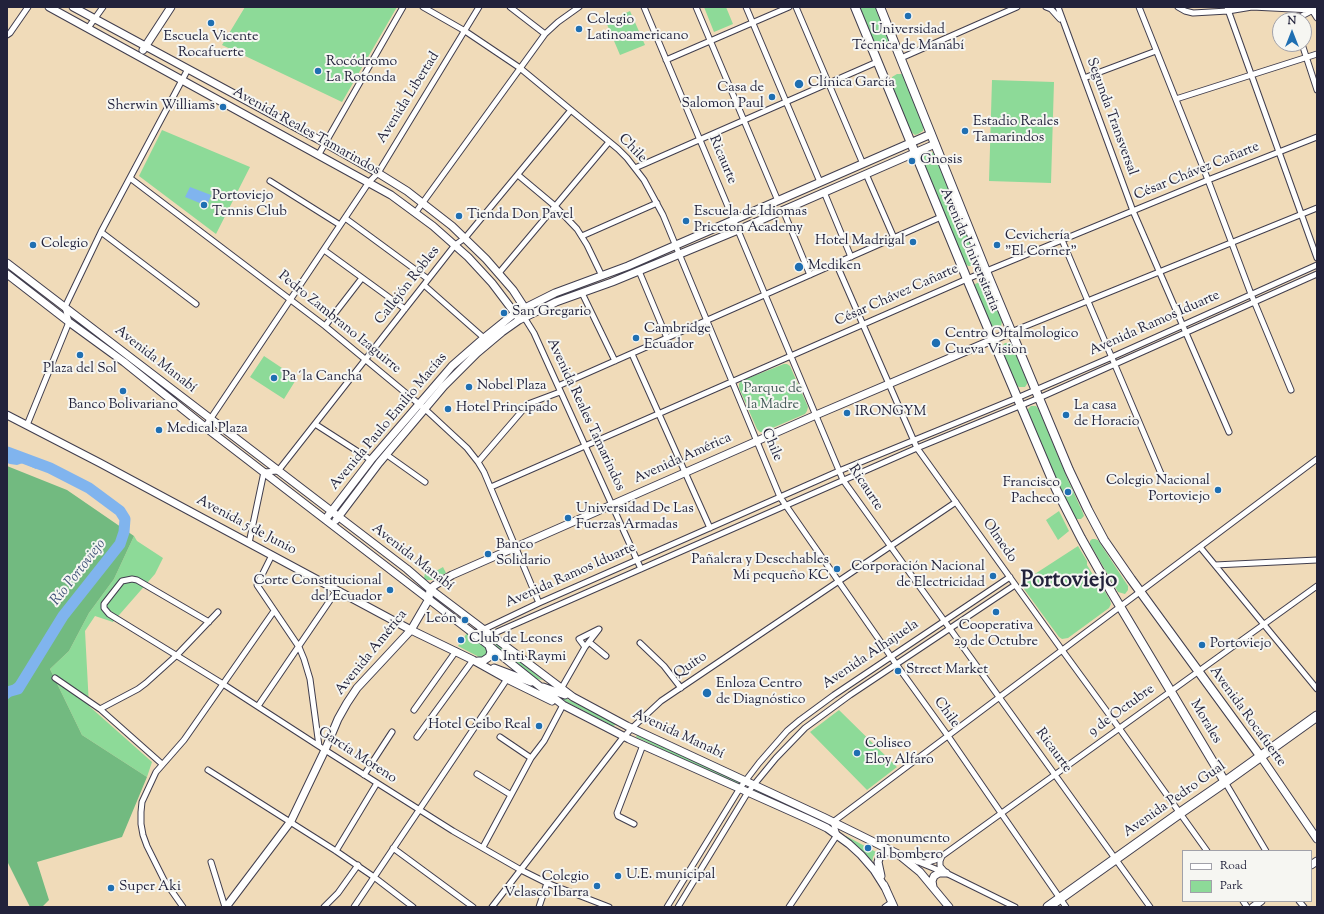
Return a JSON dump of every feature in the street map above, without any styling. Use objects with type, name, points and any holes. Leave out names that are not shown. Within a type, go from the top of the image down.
[{"type":"highway","name":"Avenida Pedro Gual","points":[[1048,907],[1317,716]]},
{"type":"main road","name":"Avenida Reales Tamarindos","points":[[50,7],[391,195],[416,212],[455,245],[486,276],[515,313],[524,317],[524,307],[499,273],[465,238],[407,191],[325,143],[72,7]]},
{"type":"main road","points":[[139,56],[171,7]]},
{"type":"main road","name":"Avenida Universitaria","points":[[855,7],[912,154],[941,217],[1045,465],[1067,511],[1121,606]]},
{"type":"main road","name":"Avenida Universitaria","points":[[880,7],[986,271],[1069,470],[1093,521],[1104,540],[1140,592]]},
{"type":"main road","name":"Avenida Paulo Emilio Macías","points":[[326,519],[371,460],[418,403],[452,366],[484,338],[524,307],[570,287],[628,266],[734,221],[931,134]]},
{"type":"main road","name":"Avenida Paulo Emilio Macías","points":[[333,524],[425,409],[466,363],[502,332],[524,317],[582,292],[738,230],[935,144]]},
{"type":"main road","name":"Avenida Manabí","points":[[8,265],[419,578],[430,589],[573,698],[632,728],[898,854],[915,867],[948,907]]},
{"type":"main road","name":"Avenida Manabí","points":[[7,274],[124,362],[205,427],[430,599],[563,706],[643,745],[827,828],[861,855],[874,870],[886,889]]},
{"type":"main road","name":"Avenida América","points":[[430,589],[452,575],[816,415],[1011,332]]},
{"type":"main road","name":"Avenida 5 de Junio","points":[[7,415],[100,463],[410,630],[476,660],[573,698]]},
{"type":"main road","points":[[430,589],[430,599]]},
{"type":"main road","name":"Avenida Rocafuerte","points":[[1140,592],[1261,757],[1317,839]]},
{"type":"main road","name":"Avenida América","points":[[227,907],[291,821],[322,748],[352,696],[410,630],[430,599]]},
{"type":"main road","name":"Morales","points":[[1121,606],[1225,782]]},
{"type":"main road","points":[[476,660],[483,661],[489,657],[491,650],[487,644]]},
{"type":"main road","name":"Avenida 5 de Junio","points":[[476,660],[507,679],[563,706]]},
{"type":"main road","points":[[893,905],[879,871],[878,859],[885,852],[898,854]]},
{"type":"main road","points":[[933,887],[932,882],[934,876],[939,872],[946,873]]},
{"type":"street","points":[[7,36],[28,7]]},
{"type":"street","points":[[88,28],[103,7]]},
{"type":"street","points":[[318,154],[403,7]]},
{"type":"street","name":"Chile","points":[[422,7],[465,31],[520,68],[627,158],[644,180],[657,203],[680,254],[780,497],[1066,907]]},
{"type":"street","name":"Avenida Libertad","points":[[205,427],[369,182],[378,173],[480,7]]},
{"type":"street","points":[[510,7],[545,34]]},
{"type":"street","name":"Ricaurte","points":[[644,7],[843,480],[1150,907]]},
{"type":"street","points":[[696,7],[778,201]]},
{"type":"street","points":[[746,7],[820,182]]},
{"type":"street","points":[[666,60],[789,7]]},
{"type":"street","points":[[796,7],[864,164]]},
{"type":"street","points":[[901,58],[1018,7]]},
{"type":"street","points":[[1046,7],[1056,13],[1064,24]]},
{"type":"street","name":"Segunda Transversal","points":[[1058,7],[1133,211],[1229,432]]},
{"type":"street","points":[[1139,7],[1208,180],[1254,302],[1291,390]]},
{"type":"street","points":[[1178,7],[1185,11],[1194,13],[1252,7],[1312,10]]},
{"type":"street","points":[[416,212],[545,34],[575,8]]},
{"type":"street","points":[[1308,12],[1317,8]]},
{"type":"street","points":[[1227,9],[1317,258]]},
{"type":"street","points":[[1312,10],[1317,18]]},
{"type":"street","points":[[1084,78],[1156,51]]},
{"type":"street","points":[[1304,52],[1317,90]]},
{"type":"street","points":[[1176,99],[1317,54]]},
{"type":"street","points":[[635,168],[877,62]]},
{"type":"street","points":[[27,425],[69,322],[65,307],[101,232],[188,70]]},
{"type":"street","name":"Callejón Robles","points":[[278,471],[455,245],[465,238],[571,110]]},
{"type":"street","name":"César Chávez Cañarte","points":[[491,487],[967,279],[1317,137]]},
{"type":"street","points":[[499,273],[609,142]]},
{"type":"street","points":[[866,174],[894,238]]},
{"type":"street","points":[[518,175],[555,206],[571,222],[582,236],[602,276]]},
{"type":"street","name":"Pedro Zambrano Izaguirre","points":[[130,178],[291,299],[366,359],[459,439],[478,462],[491,487],[539,603]]},
{"type":"street","points":[[270,181],[340,225]]},
{"type":"street","points":[[824,192],[851,257]]},
{"type":"street","points":[[582,236],[657,203]]},
{"type":"street","points":[[1011,332],[1317,208]]},
{"type":"street","points":[[783,210],[810,275]]},
{"type":"street","points":[[478,462],[528,404],[615,361],[941,217]]},
{"type":"street","points":[[345,218],[428,279]]},
{"type":"street","points":[[101,232],[196,304]]},
{"type":"street","points":[[1062,240],[1162,476]]},
{"type":"street","points":[[324,250],[405,309]]},
{"type":"street","name":"Olmedo","points":[[836,263],[917,448],[1206,850]]},
{"type":"street","name":"Avenida Ramos Iduarte","points":[[481,639],[917,448],[1019,402],[1036,390],[1317,264]]},
{"type":"street","points":[[639,270],[667,338]]},
{"type":"street","name":"Avenida Ramos Iduarte","points":[[474,634],[539,603],[839,471],[914,440],[1019,402],[1039,398],[1317,274]]},
{"type":"street","points":[[325,326],[362,278]]},
{"type":"street","points":[[424,284],[484,338]]},
{"type":"street","points":[[582,292],[615,361]]},
{"type":"street","name":"Avenida Reales Tamarindos","points":[[524,317],[534,333],[641,569]]},
{"type":"street","points":[[632,354],[710,528]]},
{"type":"street","points":[[315,424],[371,460]]},
{"type":"street","points":[[387,455],[424,482]]},
{"type":"street","points":[[788,907],[837,835],[833,822],[1317,459]]},
{"type":"street","points":[[249,543],[264,472],[278,471]]},
{"type":"street","name":"Quito","points":[[492,907],[624,736],[661,701],[956,502]]},
{"type":"street","points":[[1200,546],[1317,689]]},
{"type":"street","points":[[272,555],[257,585],[299,647],[310,679],[322,748]]},
{"type":"street","points":[[1215,565],[1317,560]]},
{"type":"street","name":"Avenida Alhajuela","points":[[667,907],[740,788],[774,746],[800,720],[944,620],[1010,577]]},
{"type":"street","name":"García Moreno","points":[[209,622],[137,580],[132,579],[122,581],[104,604],[104,608],[109,614],[258,706],[419,810],[521,870],[547,883],[608,907]]},
{"type":"street","name":"Avenida Alhajuela","points":[[678,907],[753,784],[805,728],[833,706],[1015,585]]},
{"type":"street","name":"9 de Octubre","points":[[918,862],[930,862],[942,856],[1317,586]]},
{"type":"street","points":[[258,706],[337,590]]},
{"type":"street","points":[[183,907],[164,880],[149,851],[143,835],[141,824],[142,802],[154,776],[162,764],[184,740],[274,611]]},
{"type":"street","points":[[100,709],[138,689],[146,683],[177,656],[218,612]]},
{"type":"street","points":[[561,689],[585,647],[599,629],[579,639],[585,647]]},
{"type":"street","points":[[589,642],[606,656]]},
{"type":"street","points":[[640,643],[664,666],[681,688]]},
{"type":"street","points":[[414,710],[456,651]]},
{"type":"street","points":[[417,737],[476,660]]},
{"type":"street","points":[[55,678],[100,709],[162,764]]},
{"type":"street","points":[[354,907],[507,679]]},
{"type":"street","points":[[483,847],[531,758],[544,741],[563,706]]},
{"type":"street","points":[[364,775],[392,732]]},
{"type":"street","points":[[500,737],[531,758]]},
{"type":"street","points":[[634,824],[618,816],[617,814],[643,745]]},
{"type":"street","points":[[208,770],[291,821],[358,865],[413,907]]},
{"type":"street","points":[[477,774],[511,795]]},
{"type":"street","name":"Morales","points":[[1225,782],[1265,850]]},
{"type":"street","points":[[336,851],[377,783]]},
{"type":"street","points":[[393,848],[472,907]]},
{"type":"street","points":[[898,854],[946,873],[1015,907]]},
{"type":"street","points":[[942,856],[940,866],[946,873]]},
{"type":"street","points":[[211,862],[227,907]]},
{"type":"street","points":[[324,907],[338,893],[358,865]]},
{"type":"street","points":[[539,907],[547,883]]},
{"type":"street","points":[[885,907],[893,905]]},
{"type":"green space","points":[[245,7],[397,7],[342,102],[222,45]]},
{"type":"green space","points":[[704,7],[726,7],[733,24],[714,32]]},
{"type":"green space","points":[[859,7],[876,7],[890,41],[889,48],[882,51],[875,47]]},
{"type":"green space","points":[[630,11],[645,45],[620,55],[606,22]]},
{"type":"green space","points":[[897,74],[902,74],[904,76],[924,126],[923,131],[915,135],[910,131],[891,84],[892,77]]},
{"type":"green space","points":[[992,80],[1054,82],[1051,183],[989,181]]},
{"type":"green space","name":"Portoviejo Tennis Club","points":[[162,130],[250,167],[216,234],[139,176]]},
{"type":"green space","points":[[928,151],[935,155],[977,259],[974,266],[968,266],[965,263],[922,159],[924,153]]},
{"type":"green space","points":[[982,281],[986,282],[1002,321],[1001,327],[994,328],[991,326],[975,288],[975,284]]},
{"type":"green space","points":[[1005,343],[1012,344],[1027,381],[1025,387],[1019,387],[1016,385],[1001,350]]},
{"type":"green space","name":"Pa´la Cancha","points":[[264,356],[297,378],[284,399],[250,377]]},
{"type":"green space","name":"Parque de la Madre","points":[[784,364],[790,366],[808,407],[807,411],[805,414],[760,432],[757,429],[739,388],[739,384],[741,381]]},
{"type":"green space","points":[[1031,406],[1036,406],[1039,410],[1083,513],[1084,516],[1081,519],[1076,519],[1074,517],[1048,461],[1027,410]]},
{"type":"green space","points":[[7,466],[67,490],[134,536],[114,579],[89,613],[69,651],[50,669],[82,735],[147,777],[122,837],[37,862],[49,900],[42,907],[30,907],[7,861]]},
{"type":"green space","points":[[1059,511],[1069,531],[1058,540],[1046,520]]},
{"type":"green space","points":[[134,536],[137,541],[163,558],[155,574],[113,622],[95,616],[85,631],[89,706],[152,762],[147,777],[82,735],[50,669],[69,651],[89,613],[114,579]]},
{"type":"green space","points":[[1092,539],[1098,540],[1128,586],[1128,590],[1125,594],[1118,592],[1090,544]]},
{"type":"green space","points":[[1078,546],[1087,561],[1087,565],[1098,583],[1101,585],[1111,604],[1109,608],[1068,638],[1062,639],[1024,589],[1024,581]]},
{"type":"green space","points":[[431,567],[436,571],[443,567],[446,573],[433,580],[425,580],[425,572],[427,573]]},
{"type":"green space","points":[[467,633],[487,648],[489,654],[481,658],[458,646]]},
{"type":"green space","points":[[494,641],[543,680],[536,679],[496,646]]},
{"type":"green space","points":[[557,695],[615,723],[615,725],[613,726],[563,700]]},
{"type":"green space","name":"Coliseo Eloy Alfaro","points":[[839,710],[897,767],[867,790],[810,732]]},
{"type":"green space","points":[[637,735],[739,781],[740,783],[736,783],[685,760],[636,737]]},
{"type":"green space","points":[[756,790],[821,819],[822,821],[819,821],[754,791]]},
{"type":"green space","points":[[845,836],[876,852],[872,863]]},
{"type":"water","points":[[190,187],[211,195],[207,206],[185,197]]},
{"type":"water","points":[[7,449],[34,459],[36,469],[23,463],[17,465],[7,463]]},
{"type":"water","points":[[37,653],[33,671],[14,694],[7,700],[7,689],[19,680],[30,661]]},
{"type":"waterway","name":"Río Portoviejo","points":[[7,452],[50,468],[89,488],[120,511],[125,519],[124,532],[120,544],[63,616],[18,689],[7,692]]},
{"type":"place","name":"Universidad Técnica de Manabí","points":[[908,16]]},
{"type":"place","name":"Escuela Vicente Rocafuerte","points":[[211,23]]},
{"type":"place","name":"Colegio Latinoamericano","points":[[579,29]]},
{"type":"place","name":"Rocódromo La Rotonda","points":[[318,71]]},
{"type":"place","name":"Clínica García","points":[[799,84]]},
{"type":"place","name":"Casa de Salomon Paul","points":[[772,97]]},
{"type":"place","name":"Sherwin Williams","points":[[223,107]]},
{"type":"place","name":"Estadio Reales Tamarindos","points":[[965,131]]},
{"type":"place","name":"Gnosis","points":[[912,161]]},
{"type":"place","name":"Portoviejo Tennis Club","points":[[204,205]]},
{"type":"place","name":"Tienda Don Pavel","points":[[459,216]]},
{"type":"place","name":"Escuela de Idiomas Priceton Academy","points":[[686,221]]},
{"type":"place","name":"Hotel Madrigal","points":[[913,242]]},
{"type":"place","name":"Colegio","points":[[33,245]]},
{"type":"place","name":"Cevichería \"El Corner\"","points":[[997,245]]},
{"type":"place","name":"Mediken","points":[[799,267]]},
{"type":"place","name":"San Gregario","points":[[504,313]]},
{"type":"place","name":"Cambridge Ecuador","points":[[636,338]]},
{"type":"place","name":"Centro Oftalmologico Cueva Vision","points":[[936,343]]},
{"type":"place","name":"Plaza del Sol","points":[[80,355]]},
{"type":"place","name":"Pa´la Cancha","points":[[274,378]]},
{"type":"place","name":"Nobel Plaza","points":[[469,387]]},
{"type":"place","name":"Banco Bolivariano","points":[[123,391]]},
{"type":"place","name":"Hotel Principado","points":[[448,409]]},
{"type":"place","name":"IRONGYM","points":[[847,413]]},
{"type":"place","name":"La casa de Horacio","points":[[1066,415]]},
{"type":"place","name":"Medical Plaza","points":[[159,430]]},
{"type":"place","name":"Colegio Nacional Portoviejo","points":[[1218,490]]},
{"type":"place","name":"Francisco Pacheco","points":[[1068,492]]},
{"type":"place","name":"Universidad De Las Fuerzas Armadas","points":[[568,518]]},
{"type":"place","name":"Banco Solidario","points":[[488,554]]},
{"type":"place","name":"Pañalera y Desechables Mi pequeño KC","points":[[837,569]]},
{"type":"place","name":"Corporación Nacional de Electricidad","points":[[993,576]]},
{"type":"place","name":"Corte Constitucional del Ecuador","points":[[390,590]]},
{"type":"place","name":"Cooperativa 29 de Octubre","points":[[996,612]]},
{"type":"place","name":"León","points":[[465,620]]},
{"type":"place","name":"Club de Leones","points":[[461,640]]},
{"type":"place","name":"Portoviejo","points":[[1202,645]]},
{"type":"place","name":"Inti Raymi","points":[[495,658]]},
{"type":"place","name":"Street Market","points":[[898,671]]},
{"type":"place","name":"Enloza Centro de Diagnóstico","points":[[707,693]]},
{"type":"place","name":"Hotel Ceibo Real","points":[[539,726]]},
{"type":"place","name":"Coliseo Eloy Alfaro","points":[[857,753]]},
{"type":"place","name":"monumento al bombero","points":[[868,848]]},
{"type":"place","name":"U.E. municipal","points":[[618,876]]},
{"type":"place","name":"Colegio Velasco Ibarra","points":[[597,886]]},
{"type":"place","name":"Super Aki","points":[[111,888]]},
{"type":"district","name":"Portoviejo","points":[[1069,582]]}]
